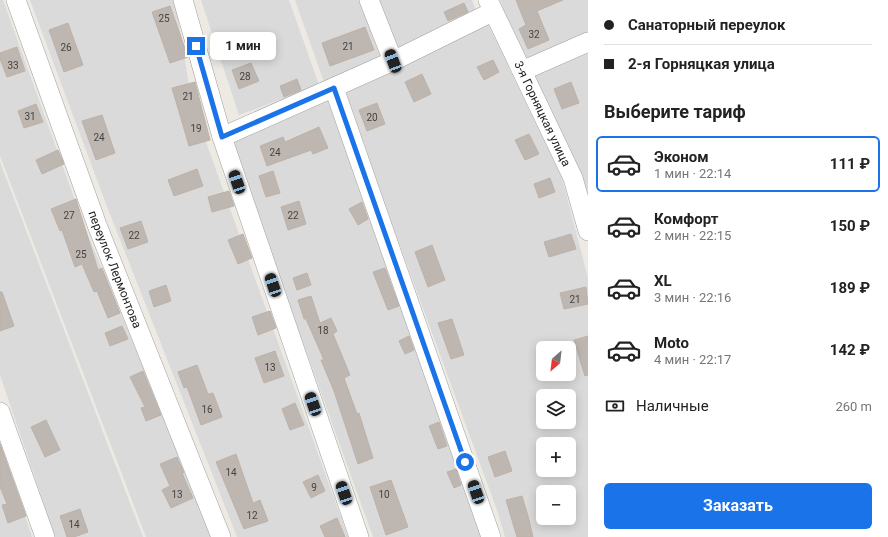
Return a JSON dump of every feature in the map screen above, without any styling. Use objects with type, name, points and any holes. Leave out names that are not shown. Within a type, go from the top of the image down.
[{"type":"street","name":"переулок Лермонтова","points":[[16,0],[98,225],[221,537]]},
{"type":"street","points":[[183,0],[222,137],[359,537]]},
{"type":"street","points":[[369,0],[393,61]]},
{"type":"street","points":[[222,137],[393,61],[490,6]]},
{"type":"street","name":"3-я Горняцкая улица","points":[[490,6],[573,178],[588,231]]},
{"type":"street","points":[[522,71],[588,42]]},
{"type":"street","points":[[334,88],[491,537]]},
{"type":"street","points":[[0,412],[45,537]]},
{"type":"shaded area","points":[[0,0],[3,0],[85,228],[214,537],[146,537],[0,156]]},
{"type":"shaded area","points":[[30,0],[173,0],[178,18],[192,103],[348,537],[237,537],[106,204]]},
{"type":"shaded area","points":[[201,0],[289,0],[319,85],[239,115]]},
{"type":"shaded area","points":[[295,0],[359,0],[380,56],[324,82]]},
{"type":"shaded area","points":[[376,0],[472,0],[477,13],[395,50]]},
{"type":"shaded area","points":[[500,0],[588,0],[588,35],[524,62]]},
{"type":"shaded area","points":[[485,18],[562,178],[588,278],[588,537],[505,537],[497,510],[344,93],[420,56]]},
{"type":"shaded area","points":[[588,49],[588,200],[583,177],[532,73]]},
{"type":"shaded area","points":[[331,97],[485,537],[373,537],[231,142]]},
{"type":"shaded area","points":[[0,162],[143,537],[55,537],[0,375]]},
{"type":"shaded area","points":[[0,441],[32,537],[0,537]]},
{"type":"building","points":[[516,0],[563,0],[537,11],[549,40],[528,49],[519,29],[526,25]]},
{"type":"building","points":[[464,3],[468,12],[448,21],[444,12]]},
{"type":"building","points":[[170,6],[188,57],[170,63],[152,12]]},
{"type":"building","points":[[68,23],[83,65],[64,72],[49,30]]},
{"type":"building","points":[[365,27],[374,50],[330,66],[322,43]]},
{"type":"building","points":[[17,47],[25,71],[7,77],[0,59],[0,53]]},
{"type":"building","points":[[493,60],[499,72],[484,80],[477,67]]},
{"type":"building","points":[[251,63],[259,81],[239,89],[232,70]]},
{"type":"building","points":[[422,74],[431,94],[414,102],[405,82]]},
{"type":"building","points":[[297,79],[301,90],[284,97],[280,86]]},
{"type":"building","points":[[195,82],[210,140],[189,146],[172,88]]},
{"type":"building","points":[[571,82],[579,103],[562,109],[554,89]]},
{"type":"building","points":[[377,103],[385,124],[367,131],[359,110]]},
{"type":"building","points":[[36,104],[43,122],[24,128],[18,111]]},
{"type":"building","points":[[102,115],[115,153],[96,160],[82,121]]},
{"type":"building","points":[[319,127],[328,148],[313,154],[311,150],[267,166],[260,146],[283,137],[285,142]]},
{"type":"building","points":[[529,134],[539,154],[525,160],[515,140]]},
{"type":"building","points":[[58,150],[64,164],[42,174],[36,160]]},
{"type":"building","points":[[197,169],[203,186],[174,196],[168,180]]},
{"type":"building","points":[[273,171],[280,193],[266,197],[259,176]]},
{"type":"building","points":[[550,178],[555,192],[539,198],[534,184]]},
{"type":"building","points":[[229,191],[234,206],[212,212],[208,197]]},
{"type":"building","points":[[76,199],[98,270],[102,268],[120,313],[108,318],[97,291],[94,292],[82,264],[75,267],[62,230],[60,231],[51,209]]},
{"type":"building","points":[[299,201],[306,224],[288,230],[281,207]]},
{"type":"building","points":[[362,202],[368,219],[358,225],[349,209]]},
{"type":"building","points":[[141,221],[148,242],[128,249],[120,228]]},
{"type":"building","points":[[243,234],[252,258],[238,264],[228,240]]},
{"type":"building","points":[[571,234],[576,249],[549,257],[544,242]]},
{"type":"building","points":[[432,245],[445,280],[428,287],[415,252]]},
{"type":"building","points":[[385,268],[399,306],[388,310],[373,272]]},
{"type":"building","points":[[307,273],[311,285],[297,290],[293,278]]},
{"type":"building","points":[[166,285],[171,301],[154,307],[149,291]]},
{"type":"building","points":[[586,287],[588,304],[564,309],[560,293]]},
{"type":"building","points":[[0,292],[2,292],[14,326],[0,331]]},
{"type":"building","points":[[311,296],[320,323],[331,318],[337,331],[333,334],[350,375],[344,378],[357,414],[359,413],[373,458],[358,464],[334,391],[321,360],[324,360],[306,319],[304,319],[298,300]]},
{"type":"building","points":[[270,311],[276,328],[258,335],[252,317]]},
{"type":"building","points":[[452,319],[464,355],[451,359],[438,323]]},
{"type":"building","points":[[122,326],[128,339],[110,346],[105,333]]},
{"type":"building","points":[[409,336],[414,350],[405,354],[399,341]]},
{"type":"building","points":[[588,336],[588,375],[585,376],[576,347],[576,341],[574,340]]},
{"type":"building","points":[[275,351],[284,376],[264,383],[255,358]]},
{"type":"building","points":[[197,365],[208,394],[213,393],[222,417],[201,425],[187,387],[184,388],[178,372]]},
{"type":"building","points":[[143,371],[161,415],[146,421],[141,408],[145,407],[130,377]]},
{"type":"building","points":[[295,403],[304,425],[290,430],[282,409]]},
{"type":"building","points":[[46,420],[60,450],[45,457],[31,427]]},
{"type":"building","points":[[439,422],[447,446],[438,449],[429,426]]},
{"type":"building","points":[[0,444],[26,516],[8,523],[2,505],[7,504],[0,487]]},
{"type":"building","points":[[505,451],[512,471],[495,477],[488,457]]},
{"type":"building","points":[[236,454],[253,503],[260,500],[268,521],[244,529],[216,462]]},
{"type":"building","points":[[177,457],[193,498],[171,508],[162,490],[170,486],[160,464]]},
{"type":"building","points":[[456,469],[461,485],[454,488],[447,472]]},
{"type":"building","points":[[318,475],[325,491],[311,498],[303,482]]},
{"type":"building","points":[[391,480],[408,527],[386,535],[370,487]]},
{"type":"building","points":[[522,496],[533,537],[517,537],[506,500]]},
{"type":"building","points":[[80,509],[88,532],[74,537],[67,537],[60,516]]},
{"type":"building","points":[[337,518],[345,537],[325,537],[320,526]]},
{"type":"route","points":[[196,46],[222,137],[334,88],[465,462]]}]
